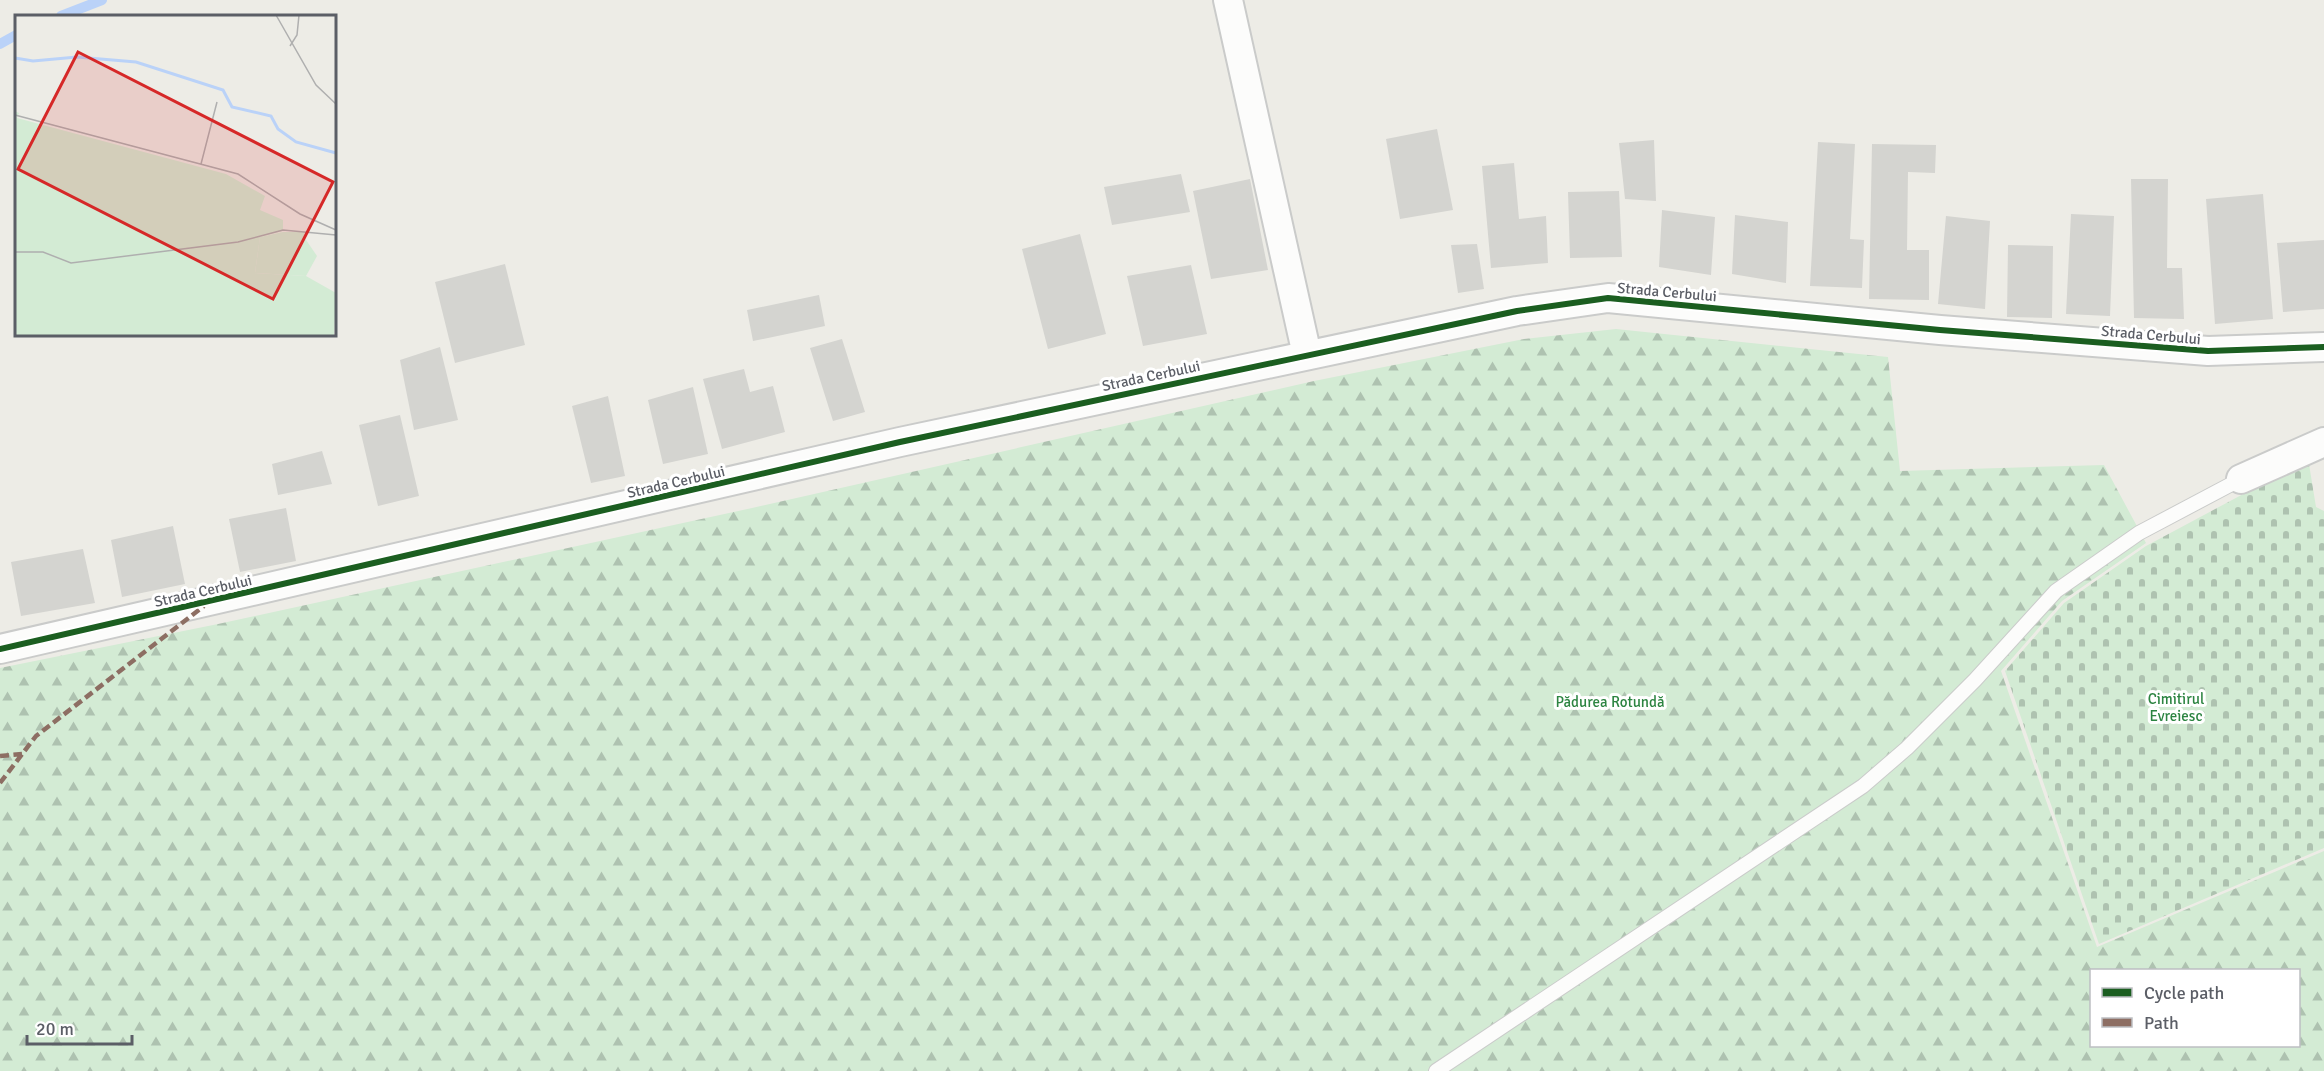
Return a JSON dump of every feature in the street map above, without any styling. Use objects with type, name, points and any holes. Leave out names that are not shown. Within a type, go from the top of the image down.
[{"type":"street","points":[[1228,0],[1307,355]]},
{"type":"street","name":"Strada Cerbului","points":[[0,649],[888,445],[1517,311],[1608,298],[1940,330],[2208,351],[2324,347]]},
{"type":"street","points":[[2241,479],[2324,442]]},
{"type":"lane","points":[[1436,1071],[1863,786],[1907,748],[1967,688],[2056,591],[2139,533],[2241,479]]},
{"type":"green space","name":"Pădurea Rotundă","points":[[1616,329],[1888,357],[1900,471],[2104,465],[2146,543],[2062,601],[2001,671],[2097,947],[2324,851],[2324,1071],[0,1071],[0,668],[218,624],[752,508],[1314,381],[1524,339]]},
{"type":"green space","name":"Cimitirul Evreiesc","points":[[2309,464],[2316,507],[2324,511],[2324,848],[2099,944],[2005,671],[2064,603],[2146,546],[2247,492]]},
{"type":"building","points":[[1437,129],[1453,210],[1400,219],[1386,139]]},
{"type":"building","points":[[1654,140],[1656,201],[1625,199],[1619,143]]},
{"type":"building","points":[[1818,142],[1855,144],[1850,239],[1864,240],[1862,288],[1810,286]]},
{"type":"building","points":[[1872,144],[1936,145],[1935,173],[1908,172],[1907,250],[1929,250],[1929,300],[1869,299]]},
{"type":"building","points":[[1514,163],[1519,219],[1546,216],[1548,263],[1491,268],[1482,166]]},
{"type":"building","points":[[1181,174],[1190,212],[1112,225],[1104,187]]},
{"type":"building","points":[[1250,179],[1268,270],[1211,279],[1193,191]]},
{"type":"building","points":[[2131,179],[2168,179],[2167,268],[2182,268],[2184,319],[2134,318]]},
{"type":"building","points":[[1619,191],[1622,257],[1570,258],[1568,192]]},
{"type":"building","points":[[2263,194],[2273,319],[2215,324],[2206,199]]},
{"type":"building","points":[[1662,210],[1715,217],[1711,275],[1659,267]]},
{"type":"building","points":[[2071,214],[2114,216],[2110,316],[2066,314]]},
{"type":"building","points":[[1735,215],[1788,222],[1786,283],[1732,274]]},
{"type":"building","points":[[1946,216],[1990,221],[1985,309],[1938,304]]},
{"type":"building","points":[[1080,234],[1106,334],[1048,349],[1022,249]]},
{"type":"building","points":[[2324,240],[2324,309],[2283,312],[2277,243]]},
{"type":"building","points":[[1477,244],[1484,289],[1458,293],[1451,245]]},
{"type":"building","points":[[2008,245],[2053,246],[2052,318],[2007,317]]},
{"type":"building","points":[[505,264],[525,345],[455,363],[435,282]]},
{"type":"building","points":[[1191,265],[1207,334],[1143,346],[1127,276]]},
{"type":"building","points":[[819,295],[825,326],[753,341],[747,310]]},
{"type":"building","points":[[842,339],[865,412],[833,421],[810,348]]},
{"type":"building","points":[[440,347],[458,420],[414,430],[400,360]]},
{"type":"building","points":[[744,369],[750,392],[773,386],[785,432],[722,449],[703,379]]},
{"type":"building","points":[[693,387],[708,454],[663,464],[648,400]]},
{"type":"building","points":[[608,396],[625,476],[591,483],[572,406]]},
{"type":"building","points":[[400,415],[419,496],[378,506],[359,425]]},
{"type":"building","points":[[322,451],[332,484],[278,495],[272,464]]},
{"type":"building","points":[[286,508],[296,561],[240,572],[229,519]]},
{"type":"building","points":[[173,526],[185,584],[122,597],[111,540]]},
{"type":"building","points":[[83,549],[95,603],[21,616],[11,562]]},
{"type":"waterway","points":[[64,15],[102,0]]},
{"type":"waterway","points":[[0,44],[15,36]]},
{"type":"marked path","points":[[0,783],[36,736],[204,606]]},
{"type":"marked path","points":[[0,756],[22,754]]},
{"type":"cycle path","points":[[0,649],[900,442],[1517,311],[1608,298],[1940,330],[2208,351],[2324,347]]}]
